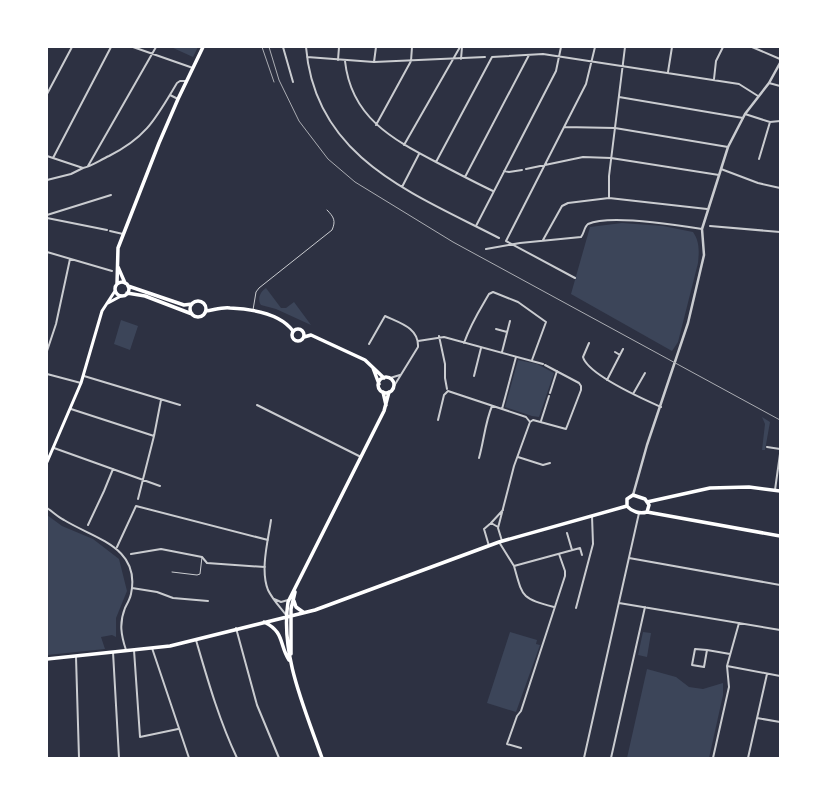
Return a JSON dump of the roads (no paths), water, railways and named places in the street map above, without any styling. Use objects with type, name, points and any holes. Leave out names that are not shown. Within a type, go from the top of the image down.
[{"type":"main road","points":[[47,462],[84,376],[102,311],[115,291],[118,266],[117,252],[123,234],[178,99],[203,47]]},
{"type":"main road","points":[[118,266],[126,284],[127,293]]},
{"type":"main road","points":[[117,284],[126,284],[184,305],[192,304],[197,301],[202,302],[206,307],[206,311]]},
{"type":"main road","points":[[115,291],[121,296]]},
{"type":"main road","points":[[106,304],[127,293],[145,296],[192,314],[196,317],[201,317],[206,311],[229,308],[253,311],[280,319],[293,331],[292,335],[295,340],[300,341],[304,337],[311,335],[317,337],[359,356],[384,378],[390,378],[394,386],[389,392],[386,406],[297,586],[289,599],[291,663]]},
{"type":"main road","points":[[192,304],[190,309],[192,314]]},
{"type":"main road","points":[[293,331],[298,328],[302,330],[304,337]]},
{"type":"main road","points":[[372,366],[383,392],[386,406]]},
{"type":"main road","points":[[379,384],[384,378]]},
{"type":"main road","points":[[383,392],[389,392]]},
{"type":"main road","points":[[647,502],[710,488],[749,487],[780,491]]},
{"type":"main road","points":[[627,506],[627,499],[633,495],[640,496],[647,502],[649,508],[647,512]]},
{"type":"main road","points":[[627,506],[639,513],[647,512],[780,536]]},
{"type":"main road","points":[[47,659],[152,648],[196,640],[236,628],[306,612],[334,604],[500,542],[627,506]]},
{"type":"main road","points":[[297,586],[294,605],[300,611],[306,612]]},
{"type":"main road","points":[[289,616],[297,586]]},
{"type":"main road","points":[[263,622],[272,626],[281,638],[286,655],[291,663],[322,758]]},
{"type":"street","points":[[47,94],[72,47]]},
{"type":"street","points":[[53,158],[111,47]]},
{"type":"street","points":[[132,47],[193,68]]},
{"type":"street","points":[[88,167],[156,47]]},
{"type":"street","points":[[283,47],[293,82]]},
{"type":"street","points":[[306,47],[317,100],[335,130],[355,153],[373,168],[402,187],[499,238]]},
{"type":"street","points":[[338,60],[339,47]]},
{"type":"street","points":[[374,62],[376,47]]},
{"type":"street","points":[[376,125],[411,61],[412,47]]},
{"type":"street","points":[[461,47],[461,59]]},
{"type":"street","points":[[404,146],[452,59],[461,47]]},
{"type":"street","points":[[476,226],[556,71],[561,47]]},
{"type":"street","points":[[574,278],[506,241],[586,84],[595,47]]},
{"type":"street","points":[[609,198],[611,158],[625,47]]},
{"type":"street","points":[[668,72],[672,47]]},
{"type":"street","points":[[714,80],[716,61],[723,47]]},
{"type":"street","points":[[752,47],[780,59]]},
{"type":"street","points":[[465,177],[529,55]]},
{"type":"street","points":[[436,162],[492,57],[529,55],[559,56],[739,84],[758,96]]},
{"type":"street","points":[[307,57],[374,62],[485,57]]},
{"type":"street","points":[[345,61],[354,93],[368,116],[376,125],[404,146],[493,192]]},
{"type":"street","points":[[633,495],[639,470],[678,355],[692,308],[704,255],[702,228],[720,170],[728,147],[745,114],[769,83],[780,63]]},
{"type":"street","points":[[47,180],[71,174],[88,167],[128,146],[145,133],[180,81],[186,81]]},
{"type":"street","points":[[769,83],[780,86]]},
{"type":"street","points":[[170,95],[178,99]]},
{"type":"street","points":[[619,97],[743,118]]},
{"type":"street","points":[[745,114],[770,122],[780,122]]},
{"type":"street","points":[[759,159],[770,122]]},
{"type":"street","points":[[564,127],[615,128],[728,147]]},
{"type":"street","points":[[402,187],[419,154]]},
{"type":"street","points":[[47,156],[83,168]]},
{"type":"street","points":[[526,169],[583,157],[611,158],[719,174]]},
{"type":"street","points":[[504,171],[509,172],[522,170]]},
{"type":"street","points":[[720,170],[758,183],[780,188]]},
{"type":"street","points":[[47,215],[111,195]]},
{"type":"street","points":[[543,240],[562,206],[568,202],[609,198],[707,209]]},
{"type":"street","points":[[47,218],[123,234]]},
{"type":"street","points":[[486,249],[511,244],[581,237],[586,226],[589,224],[605,222],[644,221],[702,228]]},
{"type":"street","points":[[710,226],[780,232]]},
{"type":"street","points":[[47,252],[112,271]]},
{"type":"street","points":[[47,351],[56,324],[70,259]]},
{"type":"street","points":[[464,343],[476,315],[485,304],[489,294],[493,292],[518,302],[546,322],[532,360]]},
{"type":"street","points":[[369,344],[385,316],[411,328],[418,341],[418,347],[394,386]]},
{"type":"street","points":[[502,352],[510,321]]},
{"type":"street","points":[[496,329],[507,332]]},
{"type":"street","points":[[438,420],[444,395],[447,390],[445,364],[439,336]]},
{"type":"street","points":[[418,341],[439,336],[481,348],[502,352],[544,364],[579,383],[581,390],[566,429],[541,420],[533,420],[530,422]]},
{"type":"street","points":[[589,344],[584,352],[584,361],[607,380],[660,407]]},
{"type":"street","points":[[474,376],[481,348]]},
{"type":"street","points":[[607,380],[623,349]]},
{"type":"street","points":[[614,352],[620,355]]},
{"type":"street","points":[[502,408],[516,357]]},
{"type":"street","points":[[550,393],[557,371]]},
{"type":"street","points":[[633,394],[644,373]]},
{"type":"street","points":[[47,374],[81,383]]},
{"type":"street","points":[[390,378],[401,375]]},
{"type":"street","points":[[84,376],[180,405]]},
{"type":"street","points":[[447,390],[526,417],[530,422]]},
{"type":"street","points":[[541,420],[549,396]]},
{"type":"street","points":[[138,499],[144,480],[161,400]]},
{"type":"street","points":[[257,405],[361,457]]},
{"type":"street","points":[[479,458],[485,440],[486,422],[492,406]]},
{"type":"street","points":[[71,409],[154,436]]},
{"type":"street","points":[[530,422],[518,457],[498,528],[500,542],[514,566],[522,594],[529,599],[555,607]]},
{"type":"street","points":[[767,447],[780,449]]},
{"type":"street","points":[[54,448],[160,486]]},
{"type":"street","points":[[775,490],[780,454]]},
{"type":"street","points":[[518,457],[543,464],[550,463]]},
{"type":"street","points":[[88,525],[113,469]]},
{"type":"street","points":[[116,548],[136,506],[268,540]]},
{"type":"street","points":[[489,546],[484,529],[504,507]]},
{"type":"street","points":[[47,508],[65,520],[116,548],[130,565],[132,588],[131,597],[122,617],[121,628],[126,651]]},
{"type":"street","points":[[584,758],[639,513]]},
{"type":"street","points":[[576,608],[593,544],[592,516]]},
{"type":"street","points":[[271,520],[265,566],[266,584],[273,598],[289,616]]},
{"type":"street","points":[[490,523],[498,528]]},
{"type":"street","points":[[567,534],[572,550]]},
{"type":"street","points":[[514,566],[580,548],[582,556]]},
{"type":"street","points":[[131,554],[161,549],[202,557],[207,563],[265,566]]},
{"type":"street","points":[[521,748],[507,744],[521,711],[565,576],[565,571],[559,554]]},
{"type":"street","points":[[629,558],[780,585]]},
{"type":"street","points":[[132,588],[157,592],[173,598],[208,601]]},
{"type":"street","points":[[273,598],[281,602],[289,599]]},
{"type":"street","points":[[619,602],[780,630]]},
{"type":"street","points":[[611,758],[645,607]]},
{"type":"street","points":[[712,758],[729,687],[727,666],[739,623]]},
{"type":"street","points":[[236,628],[257,705],[279,758]]},
{"type":"street","points":[[196,640],[212,697],[225,732],[237,758]]},
{"type":"street","points":[[152,648],[189,758]]},
{"type":"street","points":[[707,650],[704,667],[692,665],[695,648],[707,650],[730,654]]},
{"type":"street","points":[[134,650],[140,737],[178,729]]},
{"type":"street","points":[[113,652],[119,758]]},
{"type":"street","points":[[76,657],[79,758]]},
{"type":"street","points":[[727,666],[780,676]]},
{"type":"street","points":[[748,758],[767,674]]},
{"type":"street","points":[[757,718],[780,722]]},
{"type":"lane","points":[[253,311],[256,292],[259,288],[332,230],[335,222],[333,216],[327,210]]},
{"type":"lane","points":[[172,572],[197,575],[200,574],[202,557]]},
{"type":"railway","points":[[262,47],[274,82]]},
{"type":"railway","points":[[269,47],[279,80],[299,121],[328,159],[355,182],[453,242],[780,420]]}]
